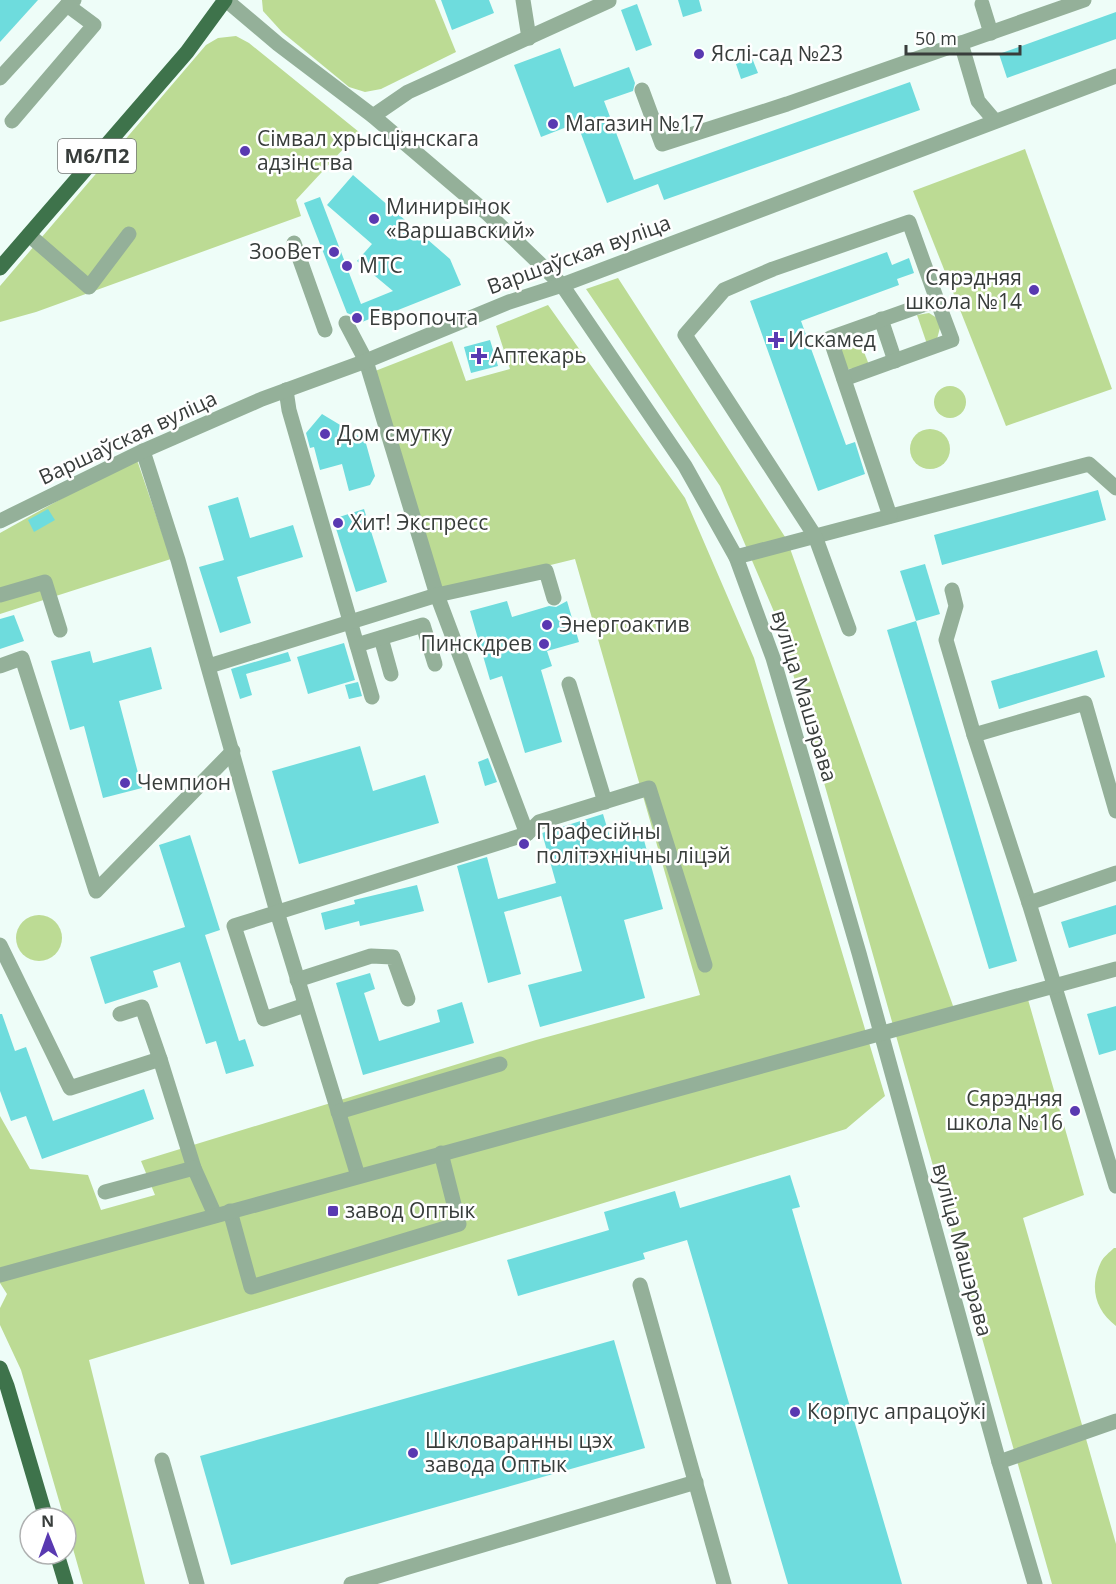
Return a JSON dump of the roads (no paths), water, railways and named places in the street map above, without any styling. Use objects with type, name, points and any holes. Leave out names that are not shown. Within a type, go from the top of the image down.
[{"type":"main road","name":"М6/П2","points":[[0,268],[187,52],[226,0]]},
{"type":"main road","points":[[0,1368],[42,1506]]},
{"type":"main road","points":[[61,1566],[66,1584]]},
{"type":"street","name":"вуліца Машэрава","points":[[226,0],[278,44],[373,116],[488,214],[562,285],[685,466],[736,557],[773,658],[882,1034],[999,1462],[1035,1584]]},
{"type":"street","points":[[523,0],[529,38]]},
{"type":"street","points":[[642,90],[662,144],[1084,0]]},
{"type":"street","points":[[373,116],[408,92],[609,1]]},
{"type":"street","points":[[0,78],[71,2],[94,25],[12,121]]},
{"type":"street","points":[[982,4],[991,33]]},
{"type":"street","points":[[961,43],[978,101],[995,121]]},
{"type":"street","name":"Варшаўская вуліца","points":[[0,521],[143,451],[286,390],[366,361],[509,302],[562,285],[1116,76]]},
{"type":"street","points":[[844,379],[952,340],[909,222],[773,269],[724,291],[685,335],[815,536],[849,628]]},
{"type":"street","points":[[29,235],[88,287],[129,234]]},
{"type":"street","points":[[294,243],[325,330]]},
{"type":"street","points":[[890,516],[830,338],[937,300]]},
{"type":"street","points":[[881,319],[895,361]]},
{"type":"street","points":[[346,323],[366,361],[437,595],[527,834]]},
{"type":"street","points":[[286,390],[372,697]]},
{"type":"street","points":[[143,451],[178,560],[277,912],[357,1176]]},
{"type":"street","points":[[736,557],[1089,464],[1116,488]]},
{"type":"street","points":[[209,666],[437,595],[546,571],[554,598]]},
{"type":"street","points":[[0,595],[45,582],[60,630]]},
{"type":"street","points":[[952,591],[956,606],[946,640],[1116,1186]]},
{"type":"street","points":[[357,645],[423,625],[435,664]]},
{"type":"street","points":[[381,638],[391,674]]},
{"type":"street","points":[[0,666],[22,658],[96,891],[233,751]]},
{"type":"street","points":[[569,684],[606,802]]},
{"type":"street","points":[[974,735],[1085,703],[1116,811]]},
{"type":"street","points":[[305,1005],[264,1019],[234,926],[527,834],[539,822],[649,788],[705,965]]},
{"type":"street","points":[[1029,903],[1116,873]]},
{"type":"street","points":[[0,945],[70,1088],[160,1059]]},
{"type":"street","points":[[297,980],[371,956],[393,957],[408,999]]},
{"type":"street","points":[[0,1275],[1116,969]]},
{"type":"street","points":[[120,1014],[142,1007],[195,1168],[222,1213],[251,1287],[459,1224],[441,1153]]},
{"type":"street","points":[[338,1112],[500,1064]]},
{"type":"street","points":[[105,1192],[195,1168]]},
{"type":"street","points":[[640,1285],[724,1584]]},
{"type":"street","points":[[999,1462],[1116,1421]]},
{"type":"street","points":[[162,1460],[197,1584]]},
{"type":"street","points":[[351,1584],[696,1482]]},
{"type":"place","name":"Яслі-сад №23","points":[[699,54]]},
{"type":"place","name":"Магазин №17","points":[[553,124]]},
{"type":"place","name":"Сімвал хрысціянскага адзінства","points":[[245,151]]},
{"type":"place","name":"Минирынок «Варшавский»","points":[[374,219]]},
{"type":"place","name":"ЗооВет","points":[[334,252]]},
{"type":"place","name":"МТС","points":[[347,266]]},
{"type":"place","name":"Сярэдняя школа №14","points":[[1034,290]]},
{"type":"place","name":"Европочта","points":[[357,318]]},
{"type":"place","name":"Искамед","points":[[776,340]]},
{"type":"place","name":"Аптекарь","points":[[479,356]]},
{"type":"place","name":"Дом смутку","points":[[325,434]]},
{"type":"place","name":"Хит! Экспресс","points":[[338,523]]},
{"type":"place","name":"Энергоактив","points":[[547,625]]},
{"type":"place","name":"Пинскдрев","points":[[544,644]]},
{"type":"place","name":"Чемпион","points":[[125,783]]},
{"type":"place","name":"Прафесійны політэхнічны ліцэй","points":[[524,844]]},
{"type":"place","name":"Сярэдняя школа №16","points":[[1075,1111]]},
{"type":"place","name":"завод Оптык","points":[[333,1211]]},
{"type":"place","name":"Корпус апрацоўкі","points":[[795,1412]]},
{"type":"place","name":"Шкловаранны цэх завода Оптык","points":[[413,1453]]}]
